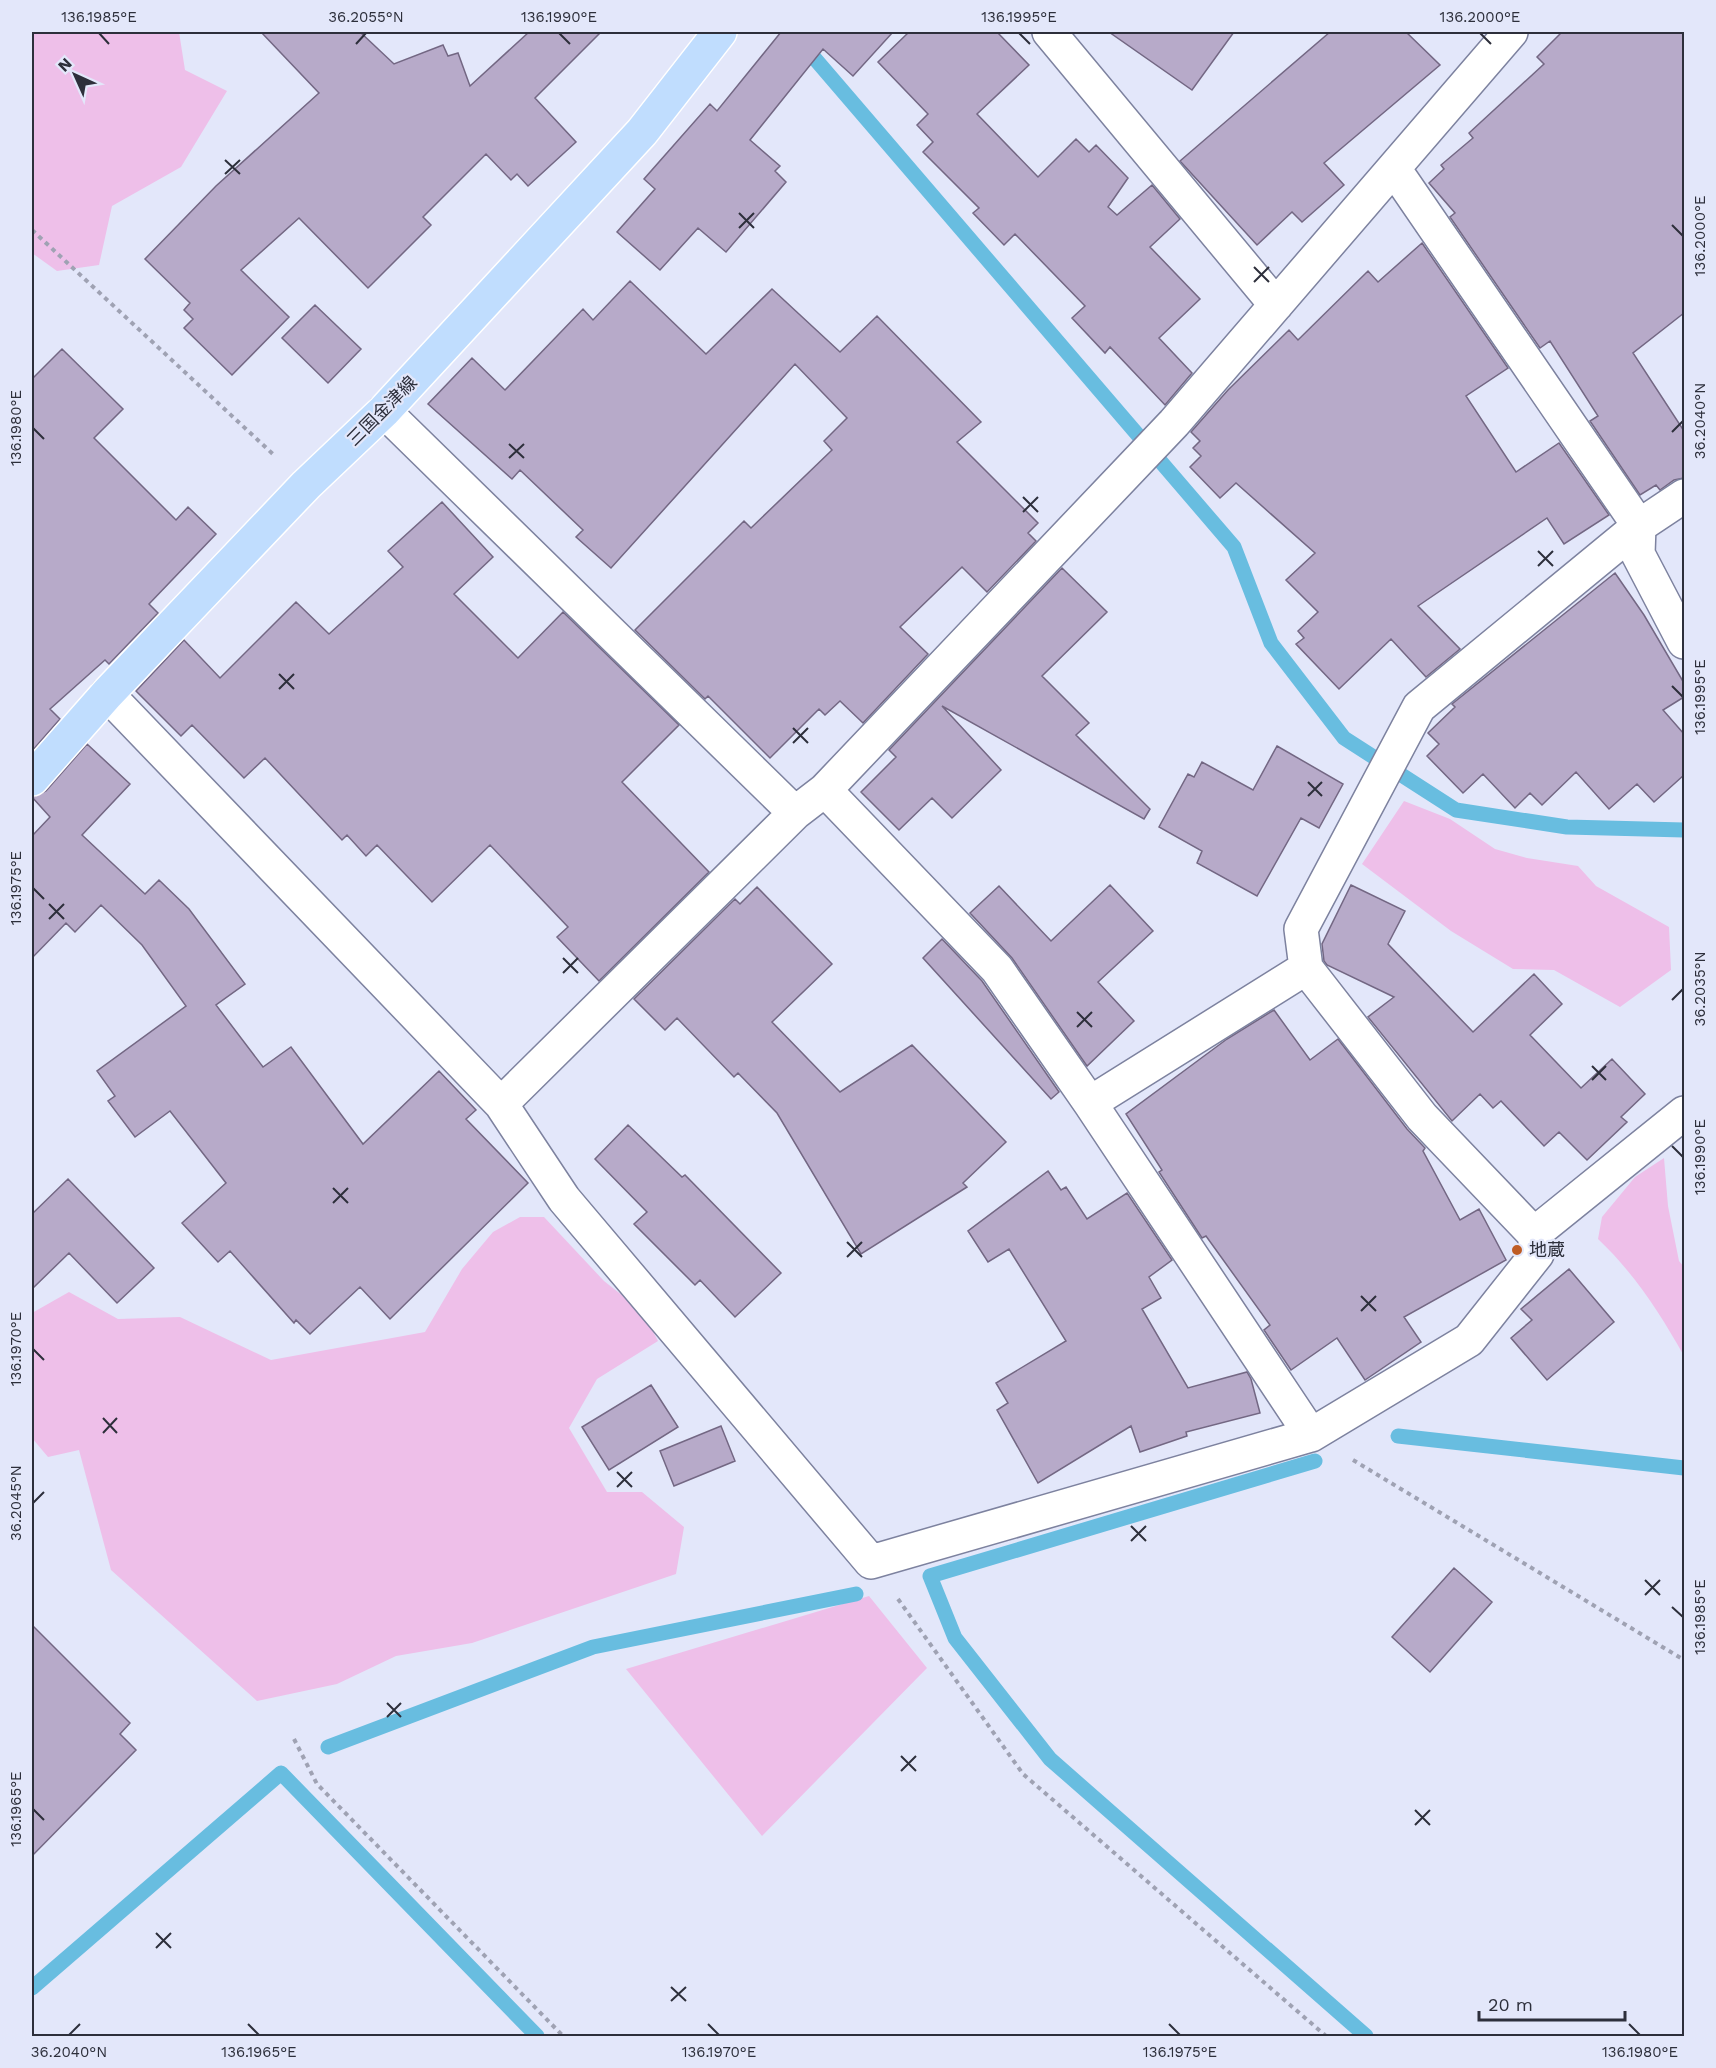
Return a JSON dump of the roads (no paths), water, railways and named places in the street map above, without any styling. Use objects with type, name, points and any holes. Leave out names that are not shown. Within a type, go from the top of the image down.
[{"type":"main road","name":"三国金津線","points":[[32,779],[106,694],[306,485],[384,411],[642,132],[720,32]]},
{"type":"street","points":[[1049,32],[1276,305]]},
{"type":"street","points":[[501,1104],[795,813],[825,790],[1174,423],[1196,395],[1395,170],[1511,32]]},
{"type":"street","points":[[1395,170],[1639,526],[1638,554],[1684,642]]},
{"type":"street","points":[[384,411],[795,813]]},
{"type":"street","points":[[106,694],[501,1104],[564,1199],[872,1562],[1311,1435],[1469,1340],[1537,1254],[1534,1234],[1422,1116],[1306,968],[1301,929],[1419,707],[1639,526],[1684,496]]},
{"type":"street","points":[[825,790],[997,969],[1090,1103],[1311,1435]]},
{"type":"street","points":[[1090,1103],[1306,968]]},
{"type":"street","points":[[1534,1234],[1684,1113]]},
{"type":"waterway","points":[[792,32],[1234,547],[1271,643],[1344,738],[1456,810],[1567,827],[1684,830]]},
{"type":"waterway","points":[[1398,1436],[1684,1468]]},
{"type":"waterway","points":[[1315,1461],[930,1576],[955,1638],[1050,1759],[1366,2036]]},
{"type":"waterway","points":[[328,1747],[593,1647],[856,1594]]},
{"type":"waterway","points":[[32,1988],[281,1773],[537,2036]]},
{"type":"place","name":"地蔵","points":[[1517,1250]]}]
